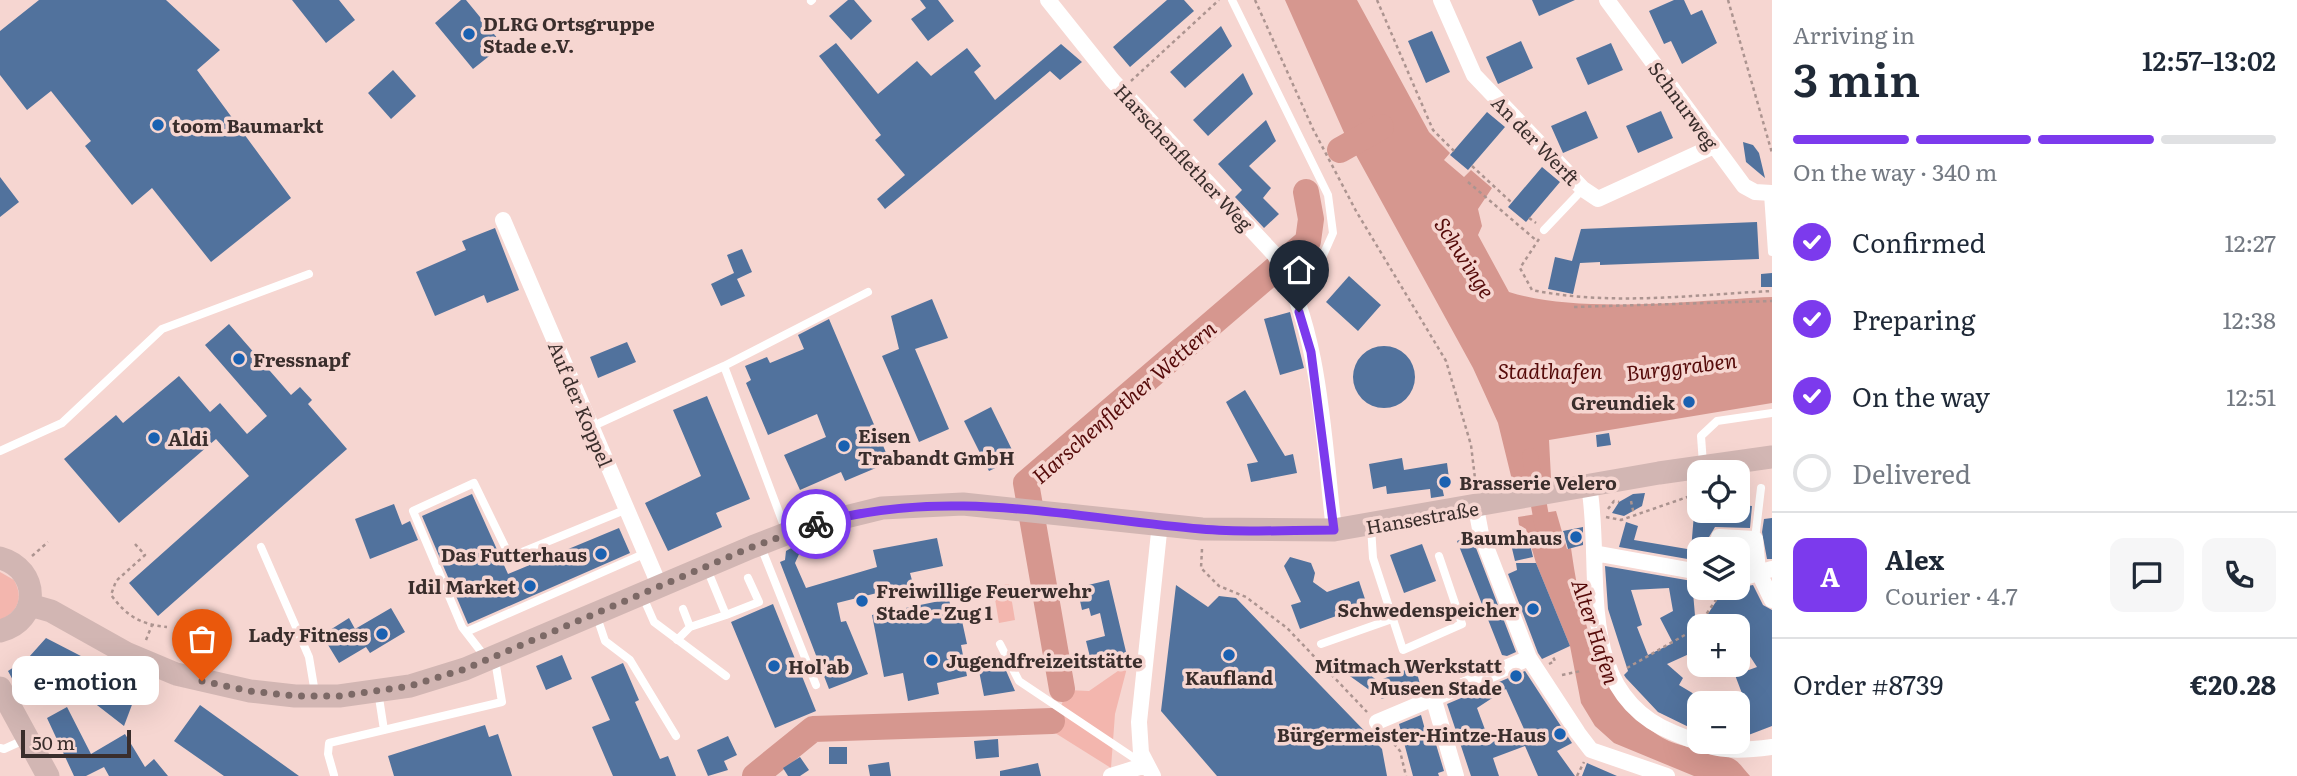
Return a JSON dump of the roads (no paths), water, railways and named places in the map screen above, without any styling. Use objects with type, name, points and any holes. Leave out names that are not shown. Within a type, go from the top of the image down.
[{"type":"main road","name":"Hansestraße","points":[[1749,460],[1772,457]]},
{"type":"main road","name":"Hansestraße","points":[[30,605],[51,611],[126,653],[176,674],[250,691],[316,696],[378,691],[410,686],[491,659],[787,533],[882,508],[963,504],[1202,529],[1334,530],[1371,526],[1477,501],[1515,500],[1687,469]]},
{"type":"main road","points":[[0,558],[18,566],[26,574],[30,584],[30,605],[18,623],[0,631]]},
{"type":"main road","points":[[0,688],[48,776]]},
{"type":"street","name":"Harschenflether Weg","points":[[1048,0],[1121,90],[1274,254],[1288,275],[1311,352],[1334,530]]},
{"type":"street","name":"An der Werft","points":[[1441,0],[1474,75],[1583,189],[1598,199],[1714,146]]},
{"type":"street","name":"Schnurweg","points":[[1607,0],[1744,186],[1755,192],[1770,194]]},
{"type":"street","name":"Auf der Koppel","points":[[503,220],[646,553],[651,591]]},
{"type":"street","points":[[1589,486],[1594,514],[1593,594],[1598,629],[1622,696],[1642,716],[1658,726],[1701,744],[1737,752],[1772,747]]},
{"type":"street","points":[[1477,501],[1481,534],[1529,658],[1591,750],[1667,776]]},
{"type":"street","points":[[1111,776],[1150,771],[1141,753],[1139,722],[1160,523]]},
{"type":"street","points":[[1750,538],[1755,538],[1772,600]]},
{"type":"street","points":[[1594,553],[1687,570]]},
{"type":"street","points":[[1377,722],[1529,658]]},
{"type":"street","points":[[1433,697],[1456,776]]},
{"type":"lane","points":[[1232,0],[1328,195],[1333,233],[1321,260],[1293,291]]},
{"type":"lane","points":[[1544,230],[1583,189]]},
{"type":"lane","points":[[1770,194],[1772,252]]},
{"type":"lane","points":[[0,450],[62,423],[162,329],[309,274]]},
{"type":"lane","points":[[591,426],[724,366],[868,292]]},
{"type":"lane","points":[[724,366],[787,533]]},
{"type":"lane","points":[[1703,460],[1701,436],[1717,421],[1772,413]]},
{"type":"lane","points":[[334,775],[328,754],[329,743],[502,702],[491,659],[466,632],[413,511],[474,483],[510,558],[626,509]]},
{"type":"lane","points":[[1755,538],[1761,488]]},
{"type":"lane","points":[[1371,526],[1373,558],[1403,650],[1462,624],[1439,556]]},
{"type":"lane","points":[[760,544],[816,685]]},
{"type":"lane","points":[[261,547],[309,657],[316,696]]},
{"type":"lane","points":[[466,632],[646,553]]},
{"type":"lane","points":[[706,566],[726,615]]},
{"type":"lane","points":[[677,639],[690,627],[759,602],[748,578]]},
{"type":"lane","points":[[651,591],[654,622],[726,676]]},
{"type":"lane","points":[[683,609],[690,627]]},
{"type":"lane","points":[[596,614],[605,641],[630,660],[676,736]]},
{"type":"lane","points":[[1321,644],[1392,619]]},
{"type":"lane","points":[[1000,644],[1019,681],[1027,688],[1150,771]]},
{"type":"lane","points":[[378,691],[384,730]]},
{"type":"lane","points":[[0,748],[4,749],[27,739]]},
{"type":"water","points":[[1285,0],[1357,0],[1429,132],[1450,153],[1444,160],[1464,177],[1471,170],[1492,188],[1478,209],[1482,226],[1478,235],[1509,292],[1538,299],[1604,304],[1772,297],[1772,403],[1549,440],[1551,478],[1539,480],[1538,474],[1512,480],[1498,423],[1473,368],[1345,135]]},
{"type":"water","name":"Alter Hafen","points":[[1556,511],[1567,549],[1571,548],[1588,631],[1610,683],[1626,706],[1645,726],[1669,741],[1687,747],[1687,754],[1715,754],[1730,758],[1739,763],[1750,776],[1694,776],[1614,743],[1595,726],[1581,703],[1570,646],[1536,563],[1526,529],[1519,525],[1518,517]]},
{"type":"waterway","name":"Harschenflether Wettern","points":[[1340,150],[1381,127]]},
{"type":"waterway","name":"Harschenflether Wettern","points":[[1062,689],[1026,483],[1308,241],[1311,219],[1306,192]]},
{"type":"waterway","name":"Schwinge","points":[[1530,456],[1544,533]]},
{"type":"waterway","name":"Harschenflether Wettern","points":[[755,776],[813,729],[1052,721]]},
{"type":"place","name":"DLRG Ortsgruppe Stade e.V.","points":[[469,34]]},
{"type":"place","name":"toom Baumarkt","points":[[158,125]]},
{"type":"place","name":"Fressnapf","points":[[239,359]]},
{"type":"place","name":"Greundiek","points":[[1689,402]]},
{"type":"place","name":"Aldi","points":[[154,438]]},
{"type":"place","name":"Eisen Trabandt GmbH","points":[[844,446]]},
{"type":"place","name":"Brasserie Velero","points":[[1445,482]]},
{"type":"place","name":"Baumhaus","points":[[1576,537]]},
{"type":"place","name":"Das Futterhaus","points":[[601,554]]},
{"type":"place","name":"Idil Market","points":[[530,586]]},
{"type":"place","name":"Freiwillige Feuerwehr Stade - Zug 1","points":[[862,601]]},
{"type":"place","name":"Schwedenspeicher","points":[[1533,609]]},
{"type":"place","name":"Lady Fitness","points":[[382,634]]},
{"type":"place","name":"Kaufland","points":[[1229,655]]},
{"type":"place","name":"Jugendfreizeitstätte","points":[[932,660]]},
{"type":"place","name":"Hol'ab","points":[[774,666]]},
{"type":"place","name":"Mitmach Werkstatt Museen Stade","points":[[1516,676]]},
{"type":"place","name":"e-motion","points":[[202,681]]},
{"type":"place","name":"Bürgermeister-Hintze-Haus","points":[[1560,734]]},
{"type":"water label","name":"Burggraben","points":[[1681,365]]},
{"type":"water label","name":"Stadthafen","points":[[1550,369]]}]
